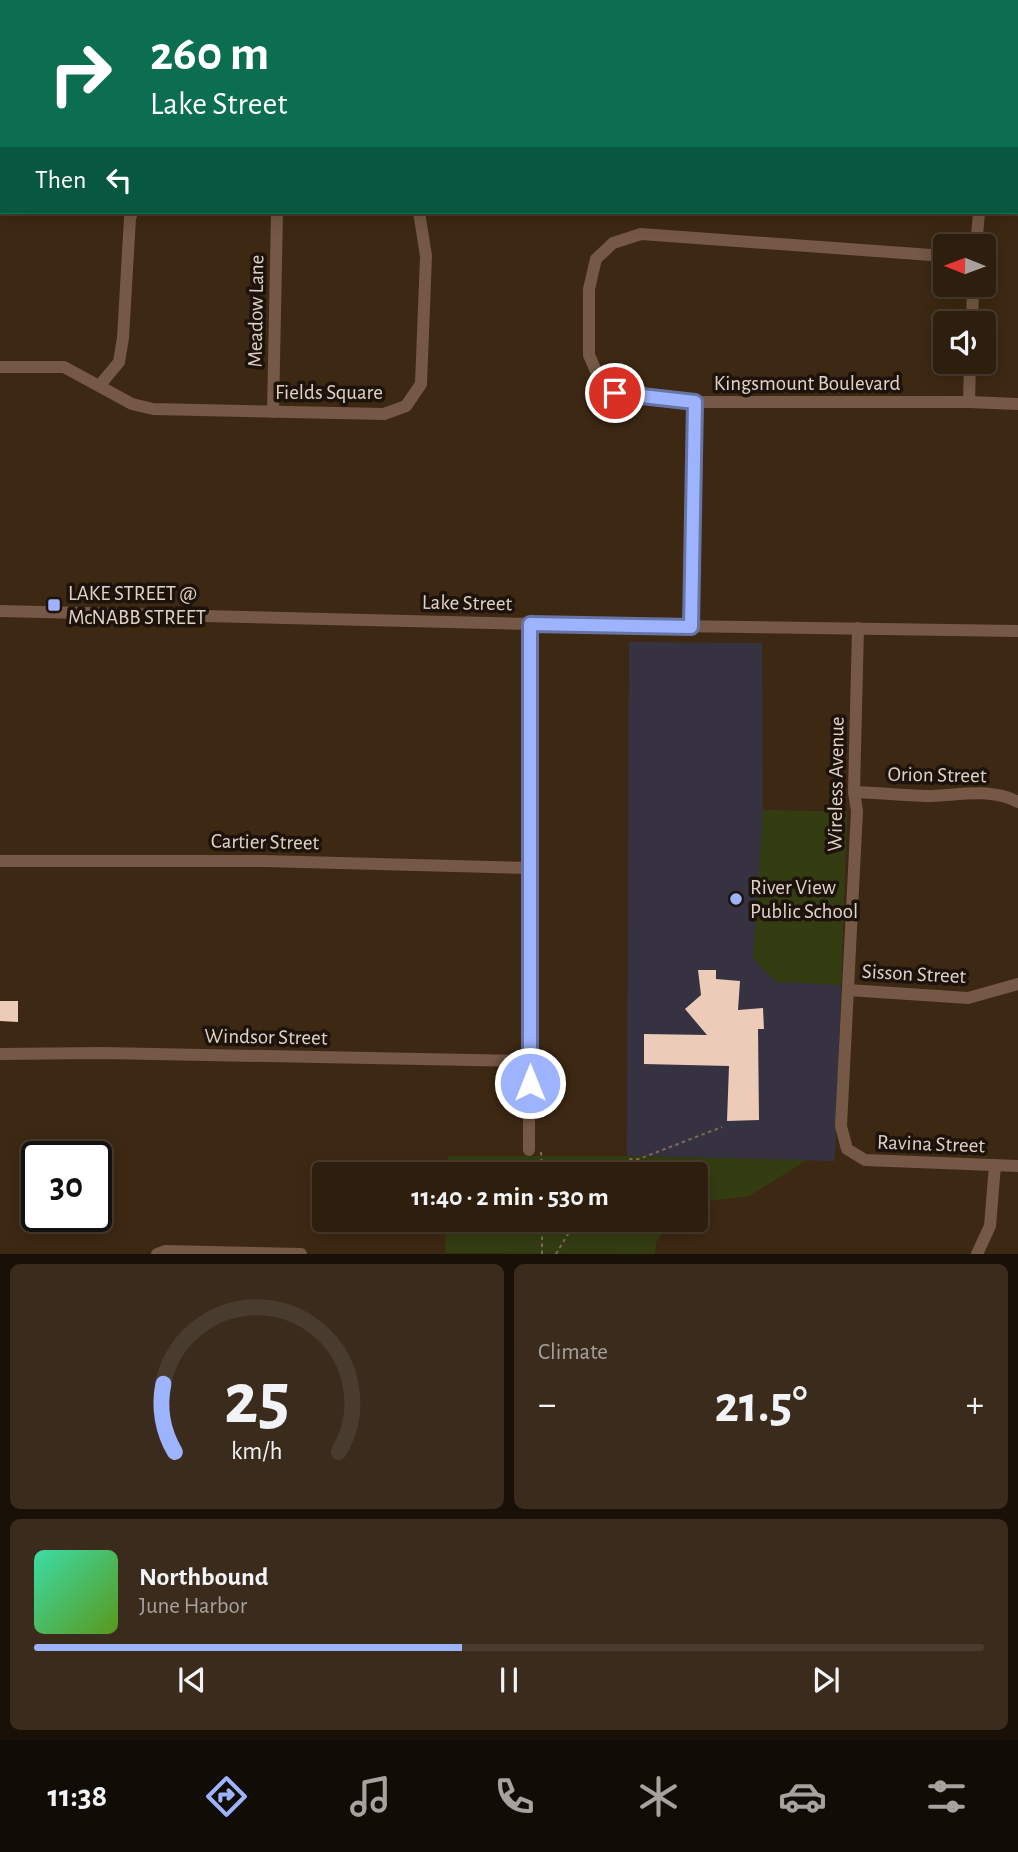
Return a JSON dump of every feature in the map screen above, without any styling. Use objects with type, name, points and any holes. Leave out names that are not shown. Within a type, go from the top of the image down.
[{"type":"street","points":[[100,385],[119,362],[131,214]]},
{"type":"street","name":"Meadow Lane","points":[[273,412],[277,214]]},
{"type":"street","name":"Fields Square","points":[[0,367],[64,367],[132,404],[153,409],[384,414],[406,406],[421,384],[426,256],[419,214]]},
{"type":"street","points":[[977,234],[979,214]]},
{"type":"street","points":[[695,402],[615,393],[599,378],[589,355],[589,289],[596,259],[613,243],[641,234],[933,255]]},
{"type":"street","points":[[969,402],[970,374]]},
{"type":"street","name":"Kingsmount Boulevard","points":[[691,627],[695,402],[1018,404]]},
{"type":"street","name":"Lake Street","points":[[0,611],[530,624],[1018,631]]},
{"type":"street","points":[[529,1150],[530,624]]},
{"type":"street","name":"Wireless Avenue","points":[[846,1149],[841,1126],[857,811],[855,792],[858,628]]},
{"type":"street","name":"Orion Street","points":[[855,792],[926,796],[985,794],[1011,798],[1018,802]]},
{"type":"street","name":"Cartier Street","points":[[0,861],[264,861],[530,867]]},
{"type":"street","name":"Sisson Street","points":[[848,990],[968,998],[1018,984]]},
{"type":"street","name":"Windsor Street","points":[[0,1054],[102,1053],[530,1061]]},
{"type":"street","name":"Ravina Street","points":[[846,1149],[865,1160],[1018,1166]]},
{"type":"street","points":[[977,1254],[990,1226],[995,1165]]},
{"type":"street","points":[[157,1254],[165,1251],[301,1254]]},
{"type":"path","points":[[630,1162],[630,1159],[639,1160],[722,1127]]},
{"type":"path","points":[[529,1150],[542,1152],[542,1162]]},
{"type":"path","points":[[542,1232],[542,1254]]},
{"type":"path","points":[[556,1254],[570,1232]]},
{"type":"shaded area","name":"River View Public School","points":[[629,642],[762,643],[763,810],[847,812],[835,1161],[627,1156]]},
{"type":"green space","points":[[763,810],[847,812],[841,985],[776,982],[753,958]]},
{"type":"green space","points":[[448,1156],[807,1160],[749,1196],[708,1201],[708,1162],[448,1162]]},
{"type":"green space","points":[[446,1232],[663,1232],[656,1243],[655,1254],[445,1253]]},
{"type":"building","points":[[698,970],[716,970],[716,979],[740,981],[738,1010],[763,1008],[764,1029],[758,1029],[759,1120],[727,1121],[729,1066],[644,1064],[644,1034],[707,1035],[685,1009],[701,995]]},
{"type":"building","points":[[0,1001],[18,1001],[18,1022],[0,1021]]},
{"type":"place","name":"LAKE STREET @ McNABB STREET","points":[[54,605]]},
{"type":"place","name":"River View Public School","points":[[736,899]]},
{"type":"route","points":[[530,1083],[530,624],[691,627],[695,402],[615,393]]}]
